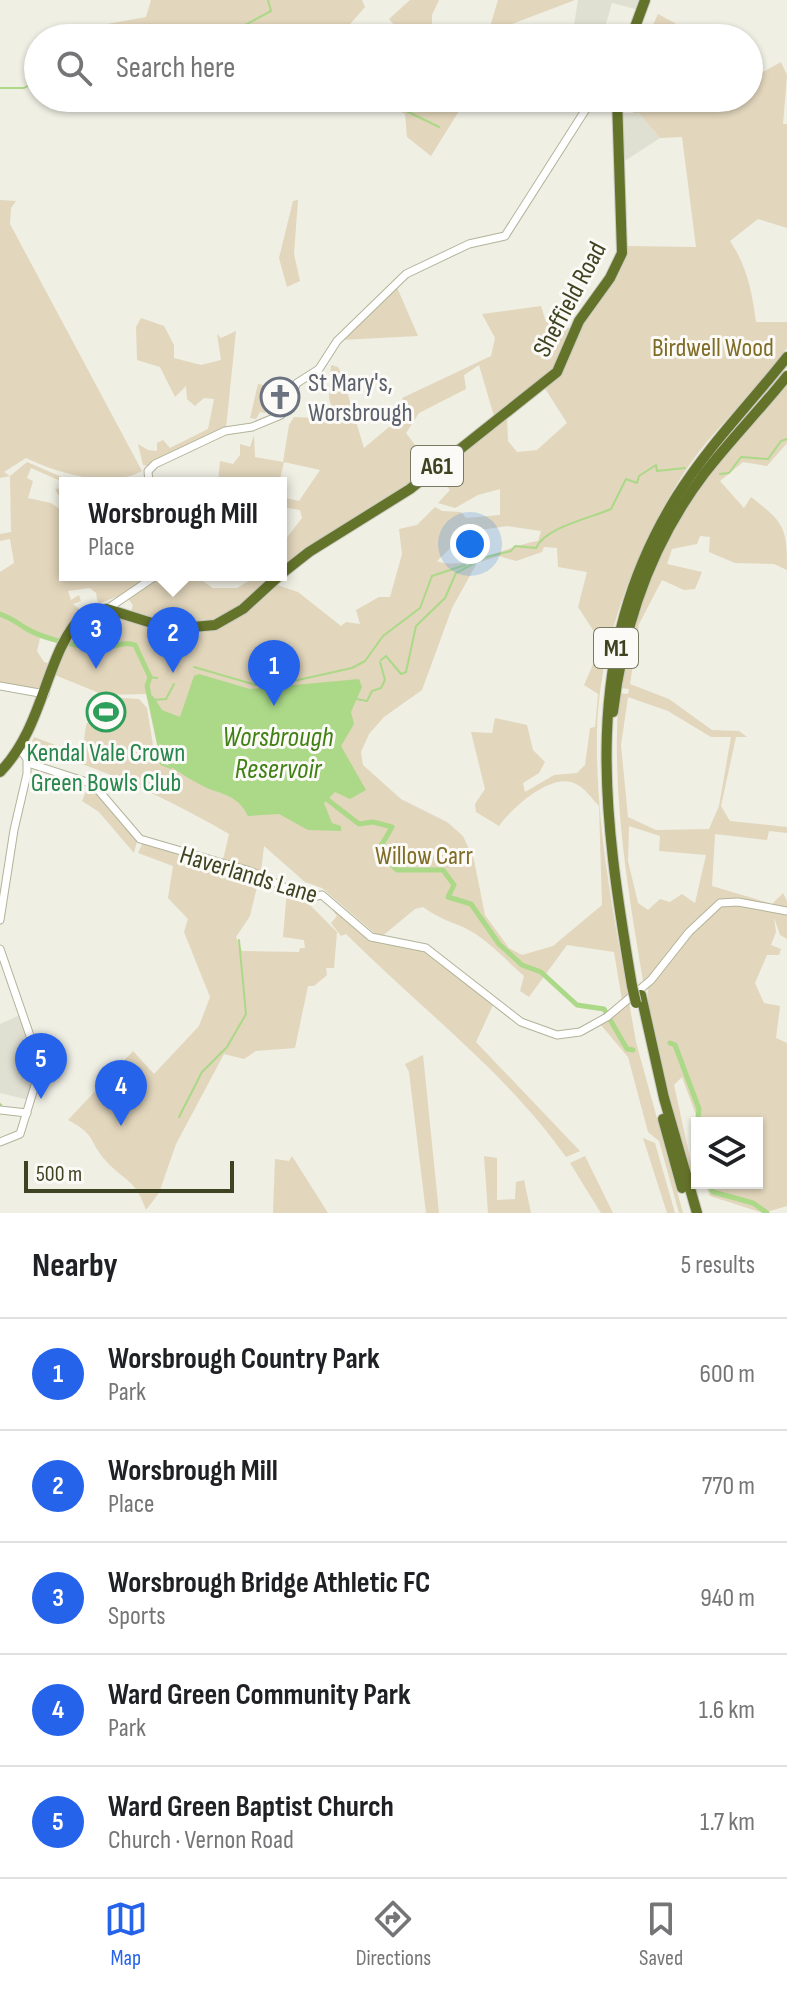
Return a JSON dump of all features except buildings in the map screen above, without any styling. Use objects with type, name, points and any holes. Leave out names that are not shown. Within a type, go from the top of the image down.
[{"type":"highway","points":[[636,24],[645,0]]},
{"type":"highway","name":"Sheffield Road","points":[[287,570],[309,552],[410,489],[477,432],[557,372],[579,321],[613,273],[623,248],[618,112]]},
{"type":"highway","name":"M1","points":[[690,1213],[669,1146],[635,983],[605,785],[604,729],[616,645],[641,567],[672,504],[713,445],[787,357]]},
{"type":"highway","name":"M1","points":[[635,983],[611,771],[613,711],[623,647],[646,576],[677,513],[716,459],[787,376]]},
{"type":"highway","name":"Sheffield Road","points":[[107,609],[163,628],[215,625],[243,609],[274,581]]},
{"type":"highway","points":[[0,772],[20,749],[46,694],[65,643],[83,614],[107,609]]},
{"type":"highway","name":"M1","points":[[638,999],[697,1213]]},
{"type":"street","points":[[148,477],[148,471],[155,464],[225,431],[252,427],[281,415],[297,383],[319,369],[337,341],[406,274],[469,244],[505,236],[584,112]]},
{"type":"street","points":[[107,609],[148,581]]},
{"type":"street","points":[[0,686],[46,694]]},
{"type":"street","points":[[0,920],[28,763],[20,749]]},
{"type":"street","name":"Haverlands Lane","points":[[28,763],[93,784],[140,839],[250,871],[307,898],[322,895],[371,937],[426,948],[496,1004],[536,1030],[569,1034],[591,1028],[610,1015],[651,980],[717,905],[738,902],[787,911]]},
{"type":"street","points":[[0,949],[37,1056],[36,1082],[20,1134],[0,1142]]},
{"type":"street","points":[[0,1110],[27,1113]]},
{"type":"shaded area","points":[[578,0],[642,0],[639,10],[612,3],[606,24],[574,24]]},
{"type":"shaded area","points":[[620,113],[639,113],[660,138],[623,162]]},
{"type":"shaded area","points":[[20,1015],[34,1052],[33,1087],[29,1100],[0,1093],[0,1024]]},
{"type":"green space","points":[[151,0],[362,0],[365,7],[350,24],[107,24],[146,17]]},
{"type":"green space","points":[[410,0],[439,0],[432,15],[432,24],[393,24],[389,19]]},
{"type":"green space","points":[[498,0],[575,0],[512,24],[491,24]]},
{"type":"green space","points":[[658,14],[676,24],[653,24]]},
{"type":"green space","points":[[781,62],[787,75],[783,124],[787,124],[787,228],[758,219],[730,241],[748,280],[756,322],[787,322],[787,348],[704,445],[663,508],[622,599],[605,663],[597,729],[597,762],[602,829],[628,994],[622,1000],[614,952],[567,945],[529,997],[520,991],[524,976],[495,949],[471,931],[423,907],[415,909],[380,938],[322,888],[305,882],[264,846],[261,872],[223,860],[229,834],[184,809],[115,777],[43,751],[39,752],[37,763],[30,760],[28,750],[34,737],[82,755],[86,725],[104,697],[139,699],[147,708],[154,751],[158,750],[146,694],[104,695],[55,675],[79,625],[97,615],[130,614],[133,605],[124,594],[98,604],[96,593],[90,588],[68,591],[71,600],[79,595],[81,601],[73,604],[81,610],[61,644],[40,638],[37,651],[44,662],[53,665],[43,691],[0,682],[0,572],[14,563],[10,539],[0,541],[0,534],[11,532],[10,476],[27,462],[62,477],[59,480],[31,468],[27,478],[33,481],[28,498],[51,503],[59,509],[59,581],[203,581],[213,588],[237,588],[248,581],[275,581],[274,584],[298,592],[341,626],[346,622],[360,624],[356,610],[379,597],[390,597],[402,554],[399,529],[417,525],[435,507],[442,511],[461,512],[466,518],[500,515],[500,489],[478,495],[455,508],[438,503],[450,490],[434,473],[507,418],[508,441],[517,452],[537,450],[567,423],[544,387],[627,246],[696,247],[682,137],[660,138],[639,113],[633,112],[763,112],[763,72]],"holes":[[[507,526],[541,531],[538,541],[472,561],[437,561],[467,532]],[[544,547],[557,548],[558,567],[587,572],[578,607],[602,644],[584,685],[598,694],[595,727],[590,728],[585,765],[577,773],[554,775],[525,792],[523,783],[539,773],[545,762],[533,750],[527,725],[495,718],[492,733],[471,732],[485,789],[475,804],[476,812],[499,826],[522,802],[544,787],[566,781],[579,786],[599,806],[602,905],[553,946],[522,955],[509,948],[485,915],[474,860],[463,836],[447,822],[401,799],[363,765],[361,752],[369,734],[384,717],[422,690],[452,608],[477,563],[499,556],[516,561],[542,552]]]},
{"type":"green space","points":[[401,112],[458,112],[431,156],[407,137],[405,114]]},
{"type":"green space","points":[[0,200],[16,201],[11,208],[10,224],[142,471],[129,476],[88,477],[53,469],[26,458],[4,472],[10,476],[0,478]]},
{"type":"green space","points":[[298,200],[294,254],[300,281],[287,287],[279,258],[293,201]]},
{"type":"green space","points":[[396,285],[418,336],[341,340]]},
{"type":"green space","points":[[541,306],[546,322],[574,329],[559,365],[494,416],[479,365],[464,375],[466,389],[419,413],[406,433],[432,468],[287,568],[287,537],[302,518],[300,510],[287,508],[287,498],[299,501],[320,470],[284,462],[280,477],[219,477],[220,461],[233,464],[240,455],[240,444],[250,447],[254,435],[255,457],[283,462],[289,425],[294,417],[335,419],[329,398],[331,365],[338,367],[342,375],[364,448],[408,411],[402,398],[491,356],[495,338],[482,314]]},
{"type":"green space","points":[[141,318],[164,326],[174,345],[174,358],[201,365],[221,360],[217,334],[221,338],[236,331],[226,428],[147,466],[143,465],[138,444],[157,451],[157,443],[163,440],[170,448],[208,429],[214,399],[204,398],[195,406],[187,399],[186,386],[175,397],[160,367],[137,360],[136,327]]},
{"type":"green space","points":[[787,383],[787,443],[767,466],[743,462],[720,481],[744,508],[751,497],[777,520],[785,535],[787,570],[774,564],[735,563],[709,552],[710,537],[700,536],[697,544],[672,549],[667,564],[702,572],[695,589],[684,590],[662,580],[639,624],[630,684],[669,699],[712,730],[739,731],[747,737],[736,737],[721,806],[730,821],[787,827],[787,833],[769,831],[767,840],[715,834],[712,886],[772,904],[783,893],[787,901],[787,939],[780,935],[774,917],[776,932],[771,945],[781,949],[779,955],[767,955],[755,983],[764,1003],[780,1006],[776,1038],[787,1043],[787,1206],[763,1213],[710,1196],[707,1189],[763,1189],[763,1117],[697,1117],[682,1077],[674,1085],[691,1163],[691,1177],[650,1022],[650,977],[643,981],[626,873],[617,765],[619,693],[628,694],[629,689],[620,688],[646,589],[678,522],[729,451]],"holes":[[[628,697],[668,711],[711,737],[731,737],[719,806],[709,829],[656,830],[628,817],[621,745]],[[629,826],[660,836],[659,851],[706,855],[695,903],[682,894],[670,902],[660,899],[648,910],[638,903],[628,861]]]},
{"type":"green space","points":[[258,384],[290,390],[285,408],[268,404],[265,413],[260,412],[256,419],[250,418]]},
{"type":"green space","points":[[89,784],[137,841],[134,853],[99,812],[82,801]]},
{"type":"green space","points":[[143,842],[259,878],[250,916],[236,937],[242,951],[299,952],[300,948],[305,948],[304,940],[283,937],[287,889],[305,900],[337,932],[334,968],[326,968],[327,975],[314,986],[308,986],[295,1048],[256,1051],[244,1059],[224,1054],[176,1144],[159,1193],[146,1210],[134,1186],[106,1161],[88,1134],[68,1120],[133,1051],[154,1074],[199,1026],[210,997],[184,932],[188,919],[168,898],[173,866],[138,853]]},
{"type":"green space","points":[[327,903],[370,939],[382,944],[413,946],[433,955],[493,1005],[476,1042],[580,1151],[566,1157],[489,1068],[346,934],[341,936],[331,923],[337,916]]},
{"type":"green space","points":[[629,1002],[636,1042],[683,1213],[679,1213],[659,1141],[648,1132],[628,1057],[601,1025]]},
{"type":"green space","points":[[423,1055],[439,1213],[426,1213],[409,1072],[405,1064]]},
{"type":"green space","points":[[643,1138],[655,1143],[675,1213],[667,1213]]},
{"type":"green space","points":[[292,1156],[328,1213],[273,1213],[275,1159],[289,1161]]},
{"type":"green space","points":[[484,1156],[497,1158],[497,1200],[515,1199],[516,1182],[524,1180],[531,1213],[488,1213]]},
{"type":"green space","points":[[585,1156],[613,1213],[601,1213],[570,1163]]},
{"type":"water","name":"Worsbrough Reservoir","points":[[199,674],[250,689],[359,679],[362,687],[351,712],[354,724],[341,746],[366,790],[350,799],[335,792],[324,803],[332,823],[341,826],[341,831],[308,830],[279,814],[248,816],[235,800],[202,786],[168,765],[171,748],[157,743],[147,696],[153,696],[162,710],[180,717],[194,676]]},
{"type":"waterway","points":[[247,24],[271,11],[268,0]]},
{"type":"waterway","points":[[0,88],[24,88]]},
{"type":"waterway","points":[[408,112],[439,127]]},
{"type":"waterway","points":[[720,474],[729,473],[741,457],[768,459],[781,441],[787,439]]},
{"type":"waterway","points":[[381,660],[386,656],[401,674],[406,672],[416,626],[445,598],[456,573],[486,557],[511,551],[515,546],[536,548],[558,529],[611,509],[626,479],[637,483],[639,476],[656,465],[657,471],[685,468]]},
{"type":"waterway","points":[[194,667],[256,685],[289,682],[352,668],[365,661],[383,636],[420,608],[432,576],[465,565]]},
{"type":"waterway","points":[[0,614],[42,636],[93,649],[135,645],[150,677],[147,686],[150,699]]},
{"type":"waterway","points":[[356,699],[367,701],[372,691],[381,688],[385,680],[380,662]]},
{"type":"waterway","points":[[150,677],[157,678]]},
{"type":"waterway","points":[[153,700],[166,699],[174,684]]},
{"type":"waterway","points":[[158,742],[161,764],[171,768]]},
{"type":"waterway","points":[[324,797],[359,824],[373,822],[392,827],[378,851],[397,870],[443,870],[454,885],[448,897],[471,904],[499,944],[522,965],[541,972],[577,1005],[604,1009],[627,1049],[633,1050]]},
{"type":"waterway","points":[[179,1117],[202,1072],[227,1047],[246,1014],[239,940]]},
{"type":"waterway","points":[[670,1043],[675,1045],[699,1109],[698,1117]]},
{"type":"waterway","points":[[711,1189],[753,1203],[767,1213]]},
{"type":"place","name":"St Mary's, Worsbrough","points":[[280,397]]},
{"type":"place","name":"Worsbrough Bridge Athletic FC","points":[[96,669]]},
{"type":"place","name":"Worsbrough Mill","points":[[173,673]]},
{"type":"place","name":"Worsbrough Country Park","points":[[274,706]]},
{"type":"place","name":"Kendal Vale Crown Green Bowls Club","points":[[106,712]]},
{"type":"place","name":"Ward Green Baptist Church","points":[[41,1099]]},
{"type":"place","name":"Ward Green Community Park","points":[[121,1126]]},
{"type":"park label","name":"Birdwell Wood","points":[[713,347]]},
{"type":"park label","name":"Willow Carr","points":[[424,855]]}]
